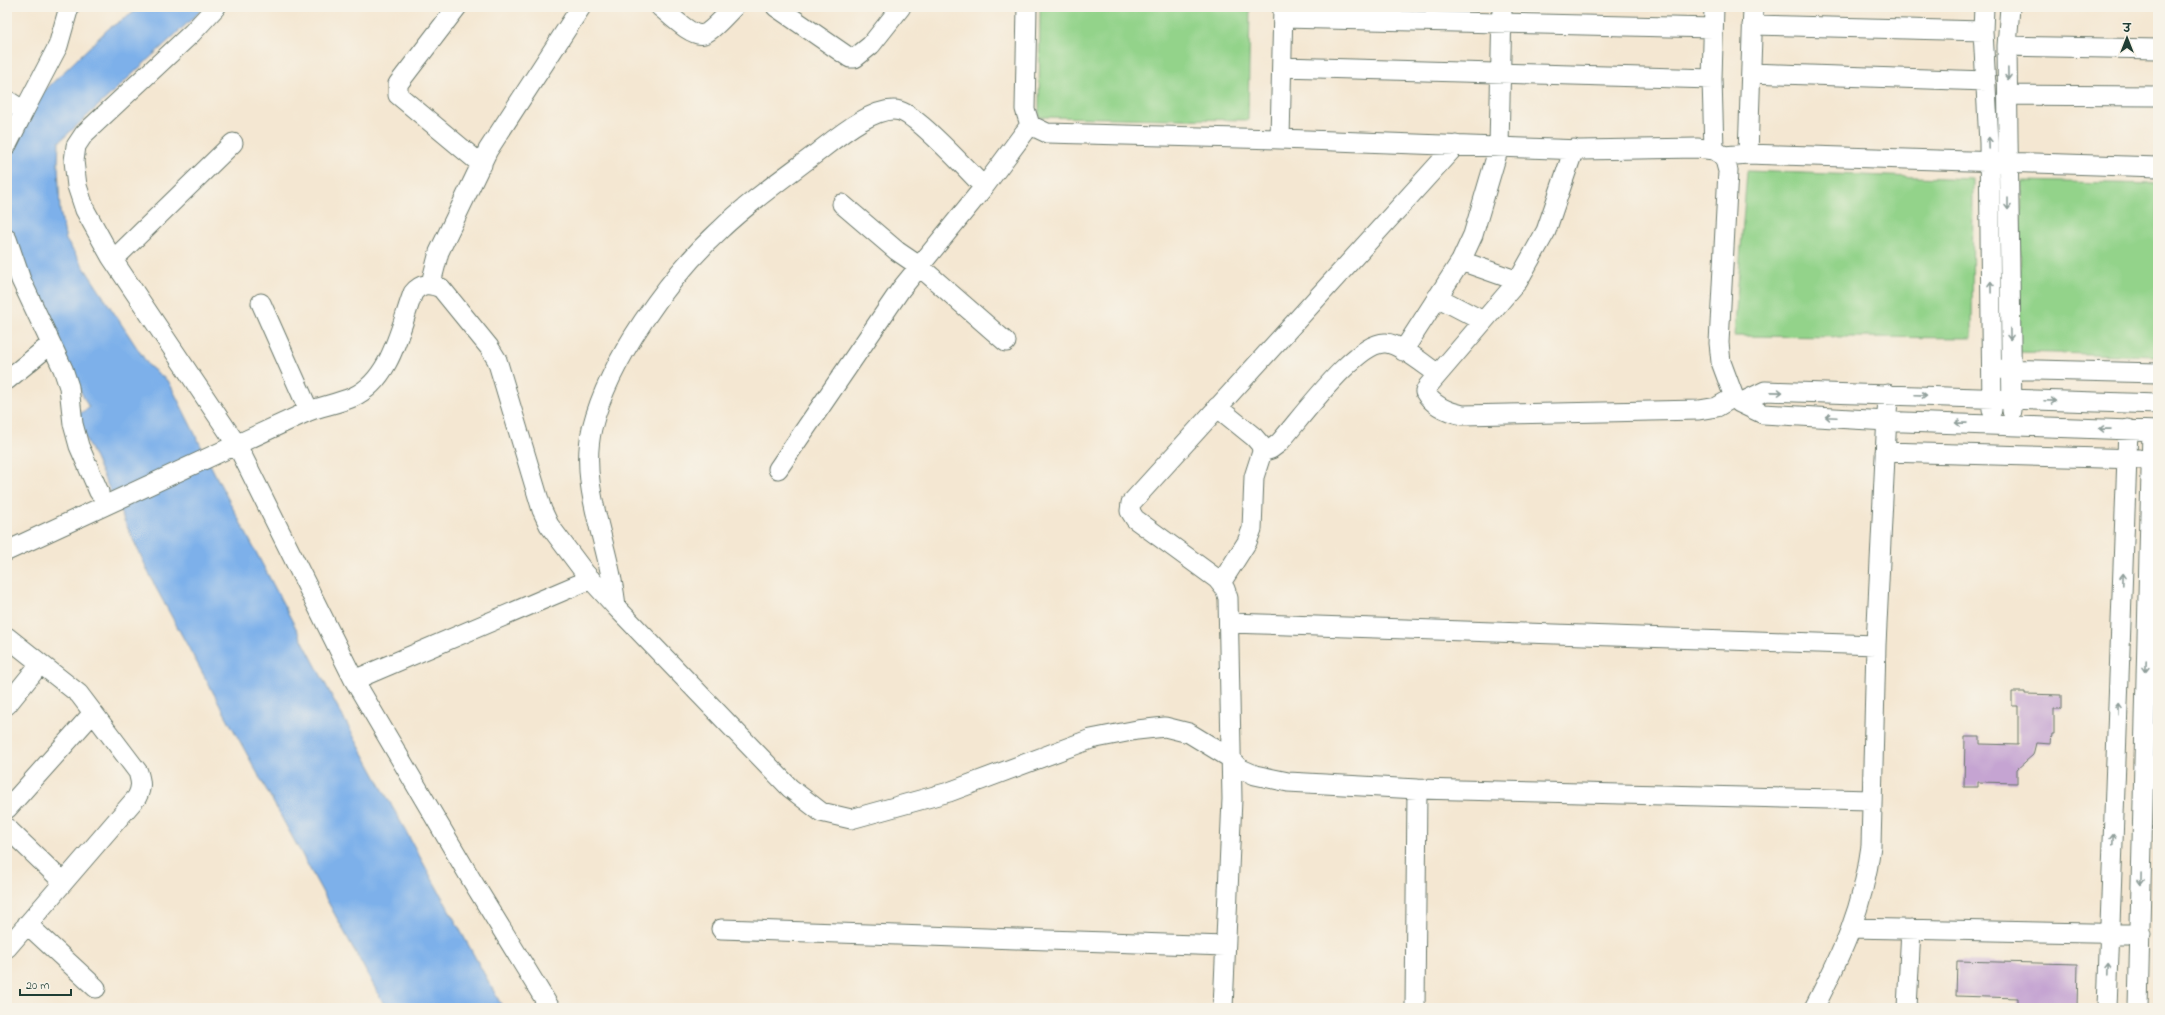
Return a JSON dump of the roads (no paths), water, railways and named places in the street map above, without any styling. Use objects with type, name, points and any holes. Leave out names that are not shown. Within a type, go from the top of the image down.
[{"type":"street","points":[[7,145],[58,46],[69,7]]},
{"type":"street","points":[[216,7],[192,33],[84,134],[76,146],[74,161],[77,186],[85,210],[113,260],[234,446],[354,680],[470,879],[550,1008]]},
{"type":"street","points":[[457,7],[398,84],[398,95],[482,165]]},
{"type":"street","points":[[431,283],[439,252],[488,150],[581,7]]},
{"type":"street","points":[[660,7],[688,29],[699,35],[705,34],[734,7]]},
{"type":"street","points":[[776,7],[850,58],[855,58],[871,44],[901,7]]},
{"type":"street","points":[[1027,7],[1025,108],[1030,125],[1047,133],[1280,139],[1574,150],[1697,148],[1719,153],[1989,163],[2158,167]]},
{"type":"street","points":[[1714,7],[1712,79],[1719,153],[1728,171],[1718,343],[1721,362],[1737,400],[1763,414],[2155,431],[2150,801],[2140,934],[2138,1008]]},
{"type":"street","points":[[1984,7],[1983,31],[1989,163],[1992,424]]},
{"type":"street","points":[[2010,7],[2007,46],[2011,399],[2013,425]]},
{"type":"street","points":[[1280,139],[1283,13],[1501,15],[1714,28]]},
{"type":"street","points":[[1403,351],[1461,261],[1473,235],[1499,147],[1501,15]]},
{"type":"street","points":[[1748,154],[1753,16],[1983,31]]},
{"type":"street","points":[[2007,46],[2158,49]]},
{"type":"street","points":[[1282,67],[1712,79]]},
{"type":"street","points":[[1751,73],[1986,81]]},
{"type":"street","points":[[2008,95],[2158,96]]},
{"type":"street","points":[[7,100],[24,111]]},
{"type":"street","points":[[616,607],[614,586],[590,484],[588,468],[592,430],[600,400],[610,378],[637,332],[686,262],[740,212],[837,137],[883,110],[899,110],[916,120],[984,187]]},
{"type":"street","points":[[778,469],[919,266],[984,187],[1030,125]]},
{"type":"street","points":[[113,260],[233,143]]},
{"type":"street","points":[[1223,1008],[1232,799],[1230,758],[1230,623],[1228,598],[1225,588],[1221,583],[1135,519],[1130,511],[1131,503],[1456,145]]},
{"type":"street","points":[[1574,150],[1546,231],[1518,281],[1428,386],[1425,392],[1428,397],[1444,410],[1463,415],[1699,410],[1717,407],[1765,391],[2158,404]]},
{"type":"street","points":[[842,204],[896,251],[919,266],[1006,342]]},
{"type":"street","points":[[7,239],[21,280],[69,387],[73,424],[79,446],[99,501]]},
{"type":"street","points":[[1461,261],[1518,281]]},
{"type":"street","points":[[7,551],[99,501],[234,446],[309,411],[354,397],[368,388],[386,366],[413,293],[419,286],[431,283],[441,288],[489,347],[497,360],[546,520],[591,579],[616,607],[790,788],[820,812],[851,819],[949,792],[1092,739],[1137,730],[1165,727],[1189,733],[1230,758],[1239,768],[1255,776],[1288,782],[1417,789],[1871,800]]},
{"type":"street","points":[[1438,297],[1483,321]]},
{"type":"street","points":[[260,303],[309,411]]},
{"type":"street","points":[[1262,452],[1271,449],[1279,443],[1350,360],[1379,343],[1388,343],[1438,374]]},
{"type":"street","points":[[7,380],[51,344]]},
{"type":"street","points":[[1992,369],[2158,373]]},
{"type":"street","points":[[1814,1008],[1852,928],[1867,877],[1871,846],[1876,645],[1888,394]]},
{"type":"street","points":[[1218,407],[1254,437],[1261,445],[1262,452],[1254,477],[1252,529],[1247,542],[1221,583]]},
{"type":"street","points":[[2107,1008],[2128,430]]},
{"type":"street","points":[[1885,452],[2155,460]]},
{"type":"street","points":[[354,680],[591,579]]},
{"type":"street","points":[[1230,623],[1876,645]]},
{"type":"street","points":[[7,637],[79,694],[138,772],[141,781],[141,789],[137,797],[7,948]]},
{"type":"street","points":[[7,705],[40,664]]},
{"type":"street","points":[[7,809],[93,713]]},
{"type":"street","points":[[1414,1008],[1417,789]]},
{"type":"street","points":[[7,828],[63,882]]},
{"type":"street","points":[[27,924],[96,988]]},
{"type":"street","points":[[721,928],[1225,946]]},
{"type":"street","points":[[1852,928],[2140,934]]},
{"type":"street","points":[[1907,1008],[1911,929]]},
{"type":"water","points":[[142,7],[205,7],[59,142],[58,163],[60,211],[66,240],[149,366],[169,382],[217,478],[337,706],[503,1008],[386,1008],[156,588],[75,416],[89,408],[16,263],[7,234],[7,146],[39,96],[108,29]]}]
